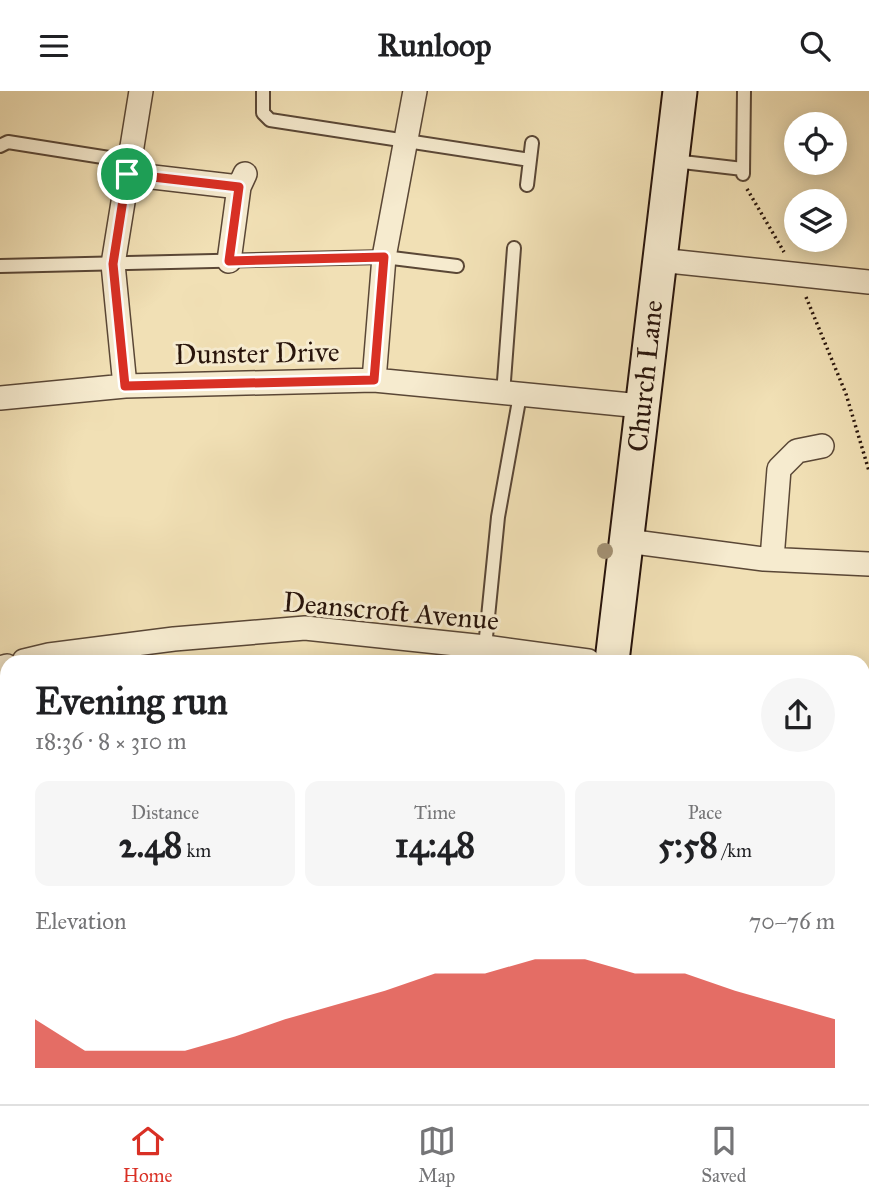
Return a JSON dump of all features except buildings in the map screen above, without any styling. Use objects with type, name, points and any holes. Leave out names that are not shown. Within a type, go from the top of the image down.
[{"type":"main road","name":"Church Lane","points":[[613,655],[680,91]]},
{"type":"street","points":[[125,386],[113,264],[141,91]]},
{"type":"street","points":[[374,380],[384,257],[415,91]]},
{"type":"street","points":[[128,167],[242,181],[229,261]]},
{"type":"street","points":[[659,260],[869,282]]},
{"type":"street","name":"Dunster Drive","points":[[0,398],[125,386],[374,380],[641,406]]},
{"type":"street","points":[[772,559],[779,468],[797,451],[822,446]]},
{"type":"street","points":[[627,541],[772,559],[869,564]]},
{"type":"street","name":"Deanscroft Avenue","points":[[48,655],[174,639],[305,628],[484,654]]},
{"type":"lane","points":[[263,91],[263,113],[270,120],[530,160]]},
{"type":"lane","points":[[671,161],[743,171],[744,91]]},
{"type":"lane","points":[[0,146],[8,142],[128,167]]},
{"type":"lane","points":[[527,185],[532,143]]},
{"type":"lane","points":[[484,654],[511,394],[514,248]]},
{"type":"lane","points":[[0,266],[384,257],[457,266]]},
{"type":"path","points":[[743,171],[746,187],[797,275],[846,394],[869,471]]},
{"type":"route","points":[[127,174],[239,187],[229,261],[384,257],[374,380],[125,386],[113,264],[127,174]]}]
